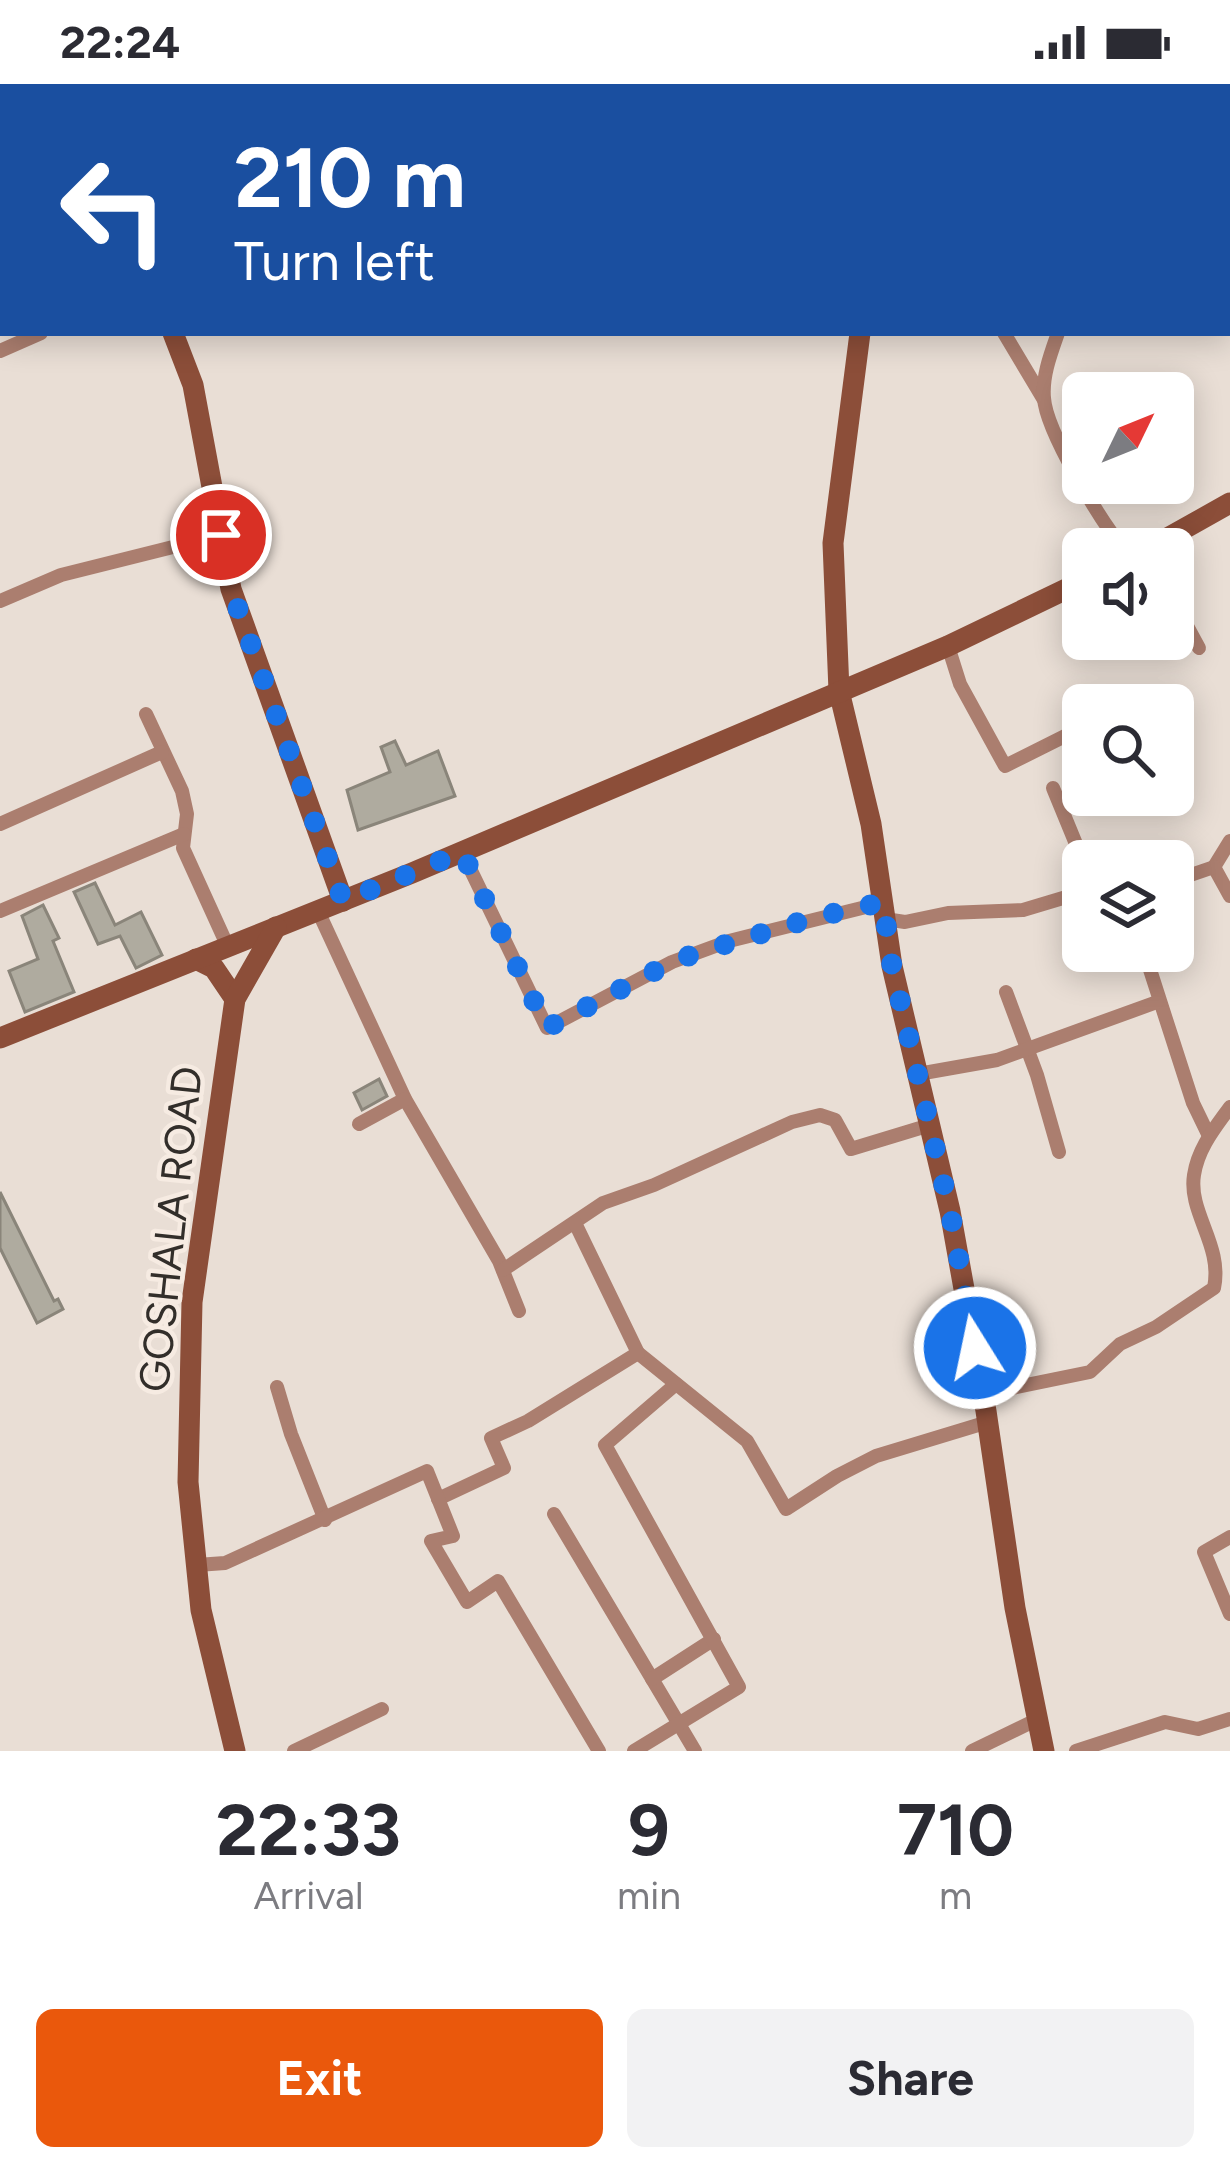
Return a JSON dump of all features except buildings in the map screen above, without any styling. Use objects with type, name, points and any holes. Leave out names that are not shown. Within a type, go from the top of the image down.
[{"type":"main road","points":[[174,336],[193,385],[231,589],[343,901]]},
{"type":"main road","points":[[860,336],[833,543],[839,691],[950,1211],[1015,1608],[1044,1751]]},
{"type":"main road","points":[[1185,528],[1230,503]]},
{"type":"main road","points":[[0,1038],[462,852],[948,646],[1062,591]]},
{"type":"main road","points":[[196,959],[214,968],[235,999],[276,927]]},
{"type":"main road","name":"GOSHALA ROAD","points":[[235,999],[192,1303],[188,1482],[201,1610],[235,1751]]},
{"type":"street","points":[[0,351],[34,336]]},
{"type":"street","points":[[1006,336],[1044,400],[1069,461],[1107,528]]},
{"type":"street","points":[[1044,400],[1048,361],[1057,336]]},
{"type":"street","points":[[0,601],[61,575],[221,535]]},
{"type":"street","points":[[1194,639],[1199,648]]},
{"type":"street","points":[[948,646],[961,684],[1005,766],[1062,738]]},
{"type":"street","points":[[146,714],[182,791],[187,814],[182,848],[228,946]]},
{"type":"street","points":[[0,824],[162,752]]},
{"type":"street","points":[[1053,788],[1074,840]]},
{"type":"street","points":[[0,911],[184,834]]},
{"type":"street","points":[[1194,874],[1214,867],[1230,841]]},
{"type":"street","points":[[462,852],[547,1028],[672,962],[813,918],[884,911],[905,922],[948,913],[1023,910],[1062,898]]},
{"type":"street","points":[[1214,867],[1230,896]]},
{"type":"street","points":[[318,911],[405,1099],[502,1270],[519,1311]]},
{"type":"street","points":[[1149,972],[1192,1103],[1208,1134]]},
{"type":"street","points":[[1006,992],[1059,1152]]},
{"type":"street","points":[[918,1074],[998,1060],[1157,1002]]},
{"type":"street","points":[[359,1124],[405,1099]]},
{"type":"street","points":[[983,1394],[1090,1372],[1120,1344],[1156,1327],[1214,1288],[1224,1266],[1196,1197],[1194,1175],[1208,1134],[1230,1107]]},
{"type":"street","points":[[502,1270],[603,1203],[792,1122],[820,1115],[835,1120],[851,1149],[930,1125]]},
{"type":"street","points":[[575,1223],[638,1353],[747,1441],[786,1509],[876,1456],[988,1423]]},
{"type":"street","points":[[438,1499],[504,1468],[491,1438],[528,1421],[638,1353]]},
{"type":"street","points":[[634,1751],[739,1687],[605,1445],[676,1384]]},
{"type":"street","points":[[277,1387],[325,1520]]},
{"type":"street","points":[[196,1565],[225,1563],[427,1471],[453,1536],[431,1541],[466,1602],[498,1581],[599,1751]]},
{"type":"street","points":[[554,1514],[695,1751]]},
{"type":"street","points":[[1230,1538],[1204,1552],[1230,1614]]},
{"type":"street","points":[[652,1678],[713,1639]]},
{"type":"street","points":[[294,1751],[382,1709]]},
{"type":"street","points":[[972,1751],[1038,1719]]},
{"type":"street","points":[[1076,1751],[1165,1722],[1198,1730],[1230,1719]]},
{"type":"route","points":[[221,535],[231,589],[343,901],[462,852],[547,1028],[672,962],[729,941],[883,902],[892,966],[950,1211],[975,1348]]}]
